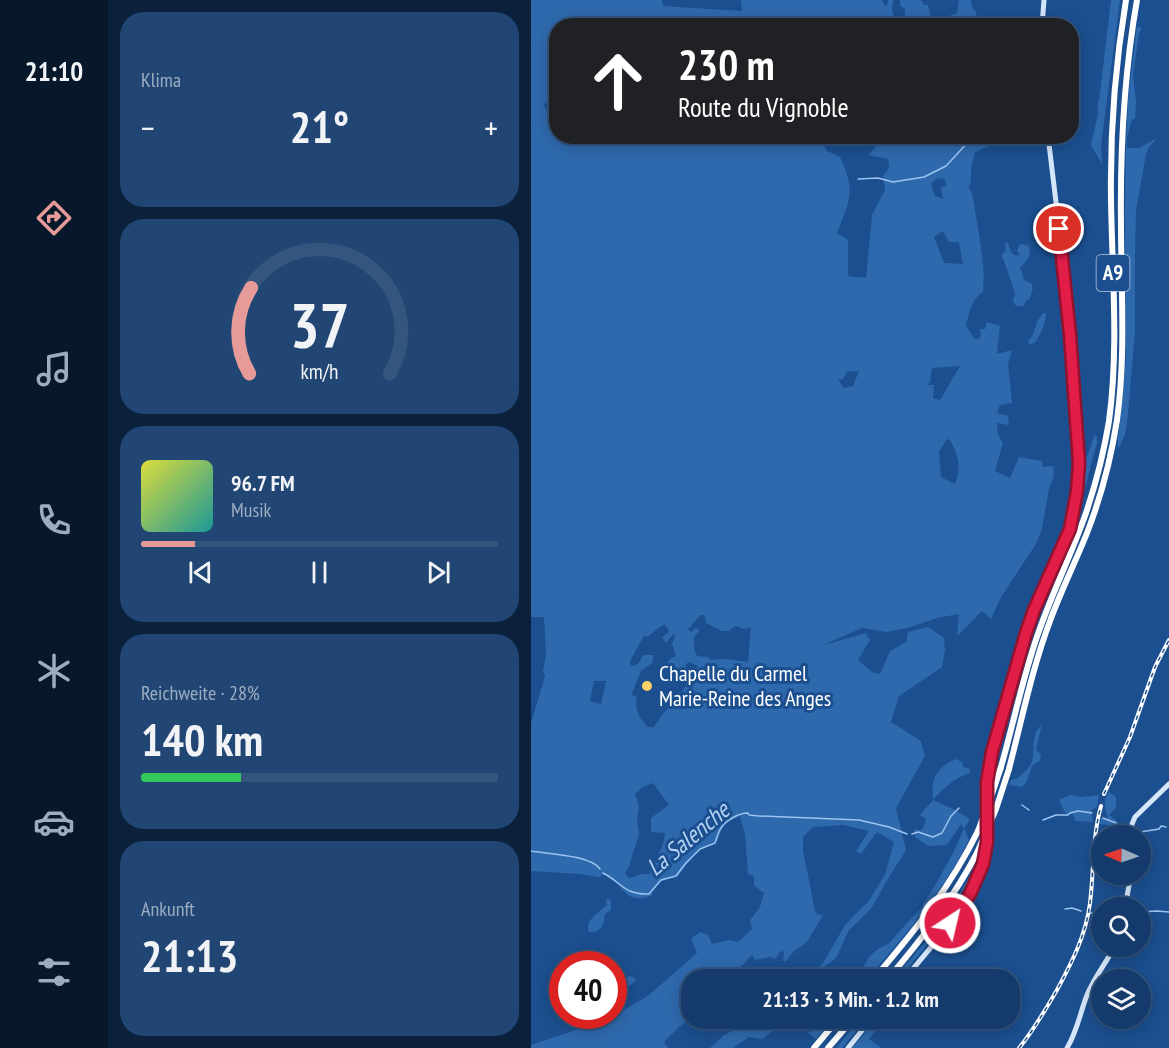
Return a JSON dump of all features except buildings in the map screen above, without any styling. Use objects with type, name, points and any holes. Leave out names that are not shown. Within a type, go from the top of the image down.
[{"type":"highway","name":"A9","points":[[882,969],[938,900],[961,864],[978,831],[1001,767],[1025,673],[1049,604],[1086,515],[1099,472],[1107,436],[1112,391],[1115,324],[1111,200],[1112,145],[1116,69],[1125,0]]},
{"type":"highway","name":"A9","points":[[896,969],[943,910],[967,872],[996,809],[1051,618],[1087,533],[1106,475],[1117,420],[1121,378],[1123,322],[1121,154],[1128,69],[1137,0]]},
{"type":"highway","points":[[814,1048],[830,1029]]},
{"type":"highway","points":[[828,1048],[844,1029]]},
{"type":"street","points":[[1043,18],[1044,0]]},
{"type":"street","points":[[913,969],[959,910],[983,864],[987,842],[987,795],[992,752],[1034,610],[1070,529],[1079,476],[1070,335],[1049,144]]},
{"type":"street","points":[[1132,825],[1135,817],[1169,784]]},
{"type":"street","points":[[1067,1048],[1091,985],[1108,957]]},
{"type":"street","points":[[848,1048],[863,1029]]},
{"type":"shaded area","points":[[531,0],[662,0],[663,6],[742,11],[741,0],[882,0],[887,6],[888,0],[893,0],[894,18],[549,18],[549,102],[544,104],[549,117],[549,144],[823,144],[827,151],[840,157],[850,187],[848,203],[837,233],[848,240],[848,276],[866,278],[872,215],[885,190],[883,176],[889,168],[888,159],[868,155],[877,144],[993,144],[975,152],[971,168],[969,187],[973,197],[981,245],[984,280],[983,292],[973,303],[966,326],[975,339],[978,339],[981,336],[980,329],[985,329],[987,322],[1000,326],[997,354],[1012,350],[1008,364],[1012,403],[1000,405],[997,413],[1008,416],[1009,425],[997,423],[998,435],[1003,443],[995,471],[1010,478],[1019,457],[1042,461],[1042,467],[1053,466],[1054,476],[1049,489],[1042,529],[1036,544],[1001,597],[991,619],[982,611],[957,636],[959,614],[886,632],[862,628],[821,646],[866,633],[870,640],[858,660],[872,672],[880,674],[890,651],[906,642],[908,632],[928,627],[944,638],[945,650],[942,667],[899,696],[891,722],[921,741],[925,756],[896,808],[906,850],[871,909],[849,930],[836,958],[822,969],[817,969],[822,965],[845,925],[868,902],[885,875],[894,842],[877,832],[861,854],[856,851],[869,831],[843,825],[813,827],[803,837],[803,850],[815,911],[823,915],[807,942],[794,951],[785,962],[783,951],[775,959],[771,957],[755,960],[752,955],[739,969],[681,969],[681,1026],[664,1042],[668,1048],[531,1048],[531,1045],[578,1029],[627,1029],[627,1008],[648,996],[697,953],[691,939],[700,932],[708,935],[712,944],[729,940],[738,942],[752,929],[750,920],[760,907],[764,893],[754,886],[754,876],[748,874],[745,834],[740,816],[724,824],[717,841],[699,849],[678,876],[661,881],[651,891],[653,895],[644,898],[631,897],[605,873],[599,877],[531,871],[531,723],[545,676],[543,671],[546,656],[544,617],[531,617]],"holes":[[[937,178],[945,179],[946,186],[941,188],[943,199],[935,196],[931,184]],[[943,231],[949,242],[959,242],[963,264],[944,263],[934,237]],[[960,366],[940,400],[933,398],[934,385],[927,385],[930,383],[932,368]],[[859,371],[853,386],[844,388],[838,380],[843,379],[847,372]],[[947,439],[950,440],[958,462],[955,484],[941,477],[939,452]],[[701,615],[704,615],[706,623],[722,631],[729,631],[736,626],[743,629],[751,627],[748,662],[726,659],[711,660],[697,656],[694,637],[700,630],[696,628],[691,632],[688,629]],[[664,624],[669,630],[662,637],[666,643],[673,634],[675,636],[672,644],[676,656],[671,658],[665,666],[671,675],[686,674],[688,662],[698,666],[677,700],[665,711],[653,728],[647,727],[640,717],[636,706],[637,697],[632,693],[641,671],[652,663],[654,655],[643,655],[638,664],[632,666],[630,664],[644,636],[647,637]],[[594,681],[606,681],[601,704],[590,701]],[[653,783],[669,805],[651,818],[651,832],[665,833],[663,844],[650,874],[629,878],[625,873],[639,834],[637,820],[639,806],[635,794],[643,787]]]},
{"type":"shaded area","points":[[900,0],[921,0],[924,5],[928,5],[931,18],[905,18],[905,9],[900,6]]},
{"type":"shaded area","points":[[959,0],[971,0],[976,18],[950,18],[951,15],[957,13]]},
{"type":"shaded area","points":[[1111,0],[1120,0],[1101,145],[1102,164],[1091,145],[1098,114]]},
{"type":"shaded area","points":[[1137,26],[1142,28],[1139,33],[1133,76],[1136,101],[1135,119],[1132,119],[1127,148],[1139,148],[1157,138],[1146,154],[1136,210],[1135,332],[1125,435],[1118,449],[1126,355],[1125,210],[1128,101]]},
{"type":"shaded area","points":[[1006,243],[1015,255],[1020,255],[1017,251],[1020,244],[1028,245],[1030,253],[1020,268],[1024,279],[1031,283],[1033,288],[1029,300],[1023,306],[1016,306],[1013,302],[1015,293],[1002,257],[1006,251]]},
{"type":"shaded area","points":[[1043,313],[1046,313],[1046,317],[1041,333],[1035,343],[1029,344],[1028,341]]},
{"type":"shaded area","points":[[1095,434],[1097,443],[1079,510],[1085,484],[1085,462]]},
{"type":"shaded area","points":[[1042,724],[1036,750],[1041,755],[1040,760],[1032,766],[1027,781],[1022,787],[1009,785],[1011,780],[1019,777],[1031,764],[1034,738]]},
{"type":"shaded area","points":[[957,759],[963,763],[963,767],[970,769],[970,773],[950,784],[933,800],[934,780],[944,765]]},
{"type":"shaded area","points":[[1109,792],[1116,797],[1116,808],[1109,815],[1117,821],[1118,825],[1100,824],[1101,818],[1108,818],[1106,798]]},
{"type":"shaded area","points":[[1070,795],[1080,797],[1099,795],[1097,806],[1091,811],[1093,822],[1075,821],[1073,814],[1066,815],[1059,800]]},
{"type":"shaded area","points":[[933,800],[951,808],[970,819],[964,828],[969,840],[935,896],[909,929],[875,969],[862,969],[870,956],[888,944],[920,909],[936,884],[964,829],[961,824],[947,845],[928,846],[915,837],[914,829],[922,830],[926,819],[920,815]]},
{"type":"shaded area","points":[[977,864],[954,910],[906,969],[902,969],[928,939]]},
{"type":"shaded area","points":[[608,898],[611,901],[611,910],[605,914],[603,925],[599,930],[589,932],[590,920],[607,905]]},
{"type":"shaded area","points":[[627,978],[635,978],[635,982],[627,987]]},
{"type":"shaded area","points":[[736,1029],[775,1029],[763,1039],[749,1037],[733,1048],[710,1048],[724,1035]]},
{"type":"shaded area","points":[[812,1029],[824,1029],[816,1039],[808,1033]]},
{"type":"shaded area","points":[[852,1029],[858,1029],[842,1048],[836,1048]]},
{"type":"shaded area","points":[[868,1029],[877,1029],[869,1039],[881,1048],[852,1048]]},
{"type":"waterway","points":[[858,179],[878,178],[893,182],[924,177],[946,166],[966,144]]},
{"type":"waterway","name":"La Salenche","points":[[1022,805],[1029,810]]},
{"type":"waterway","name":"La Salenche","points":[[912,834],[918,832],[933,837],[942,833],[951,816],[959,808]]},
{"type":"waterway","name":"La Salenche","points":[[1043,820],[1078,811],[1092,813]]},
{"type":"waterway","name":"La Salenche","points":[[603,873],[628,890],[649,894],[661,880],[676,876],[700,849],[715,843],[726,822],[744,813],[759,816],[859,820],[907,834]]},
{"type":"waterway","name":"La Salenche","points":[[1103,818],[1118,825]]},
{"type":"waterway","name":"La Salenche","points":[[1151,830],[1159,829],[1161,826],[1166,827]]},
{"type":"waterway","name":"La Salenche","points":[[531,851],[578,858],[595,864],[600,869]]},
{"type":"waterway","points":[[1065,909],[1072,908],[1081,911]]},
{"type":"waterway","points":[[1151,911],[1169,912]]},
{"type":"railway","points":[[1104,794],[1130,737],[1155,667],[1169,640]]},
{"type":"railway","points":[[1019,1048],[1057,990],[1082,937],[1090,903],[1095,842],[1101,806]]},
{"type":"place","name":"Chapelle du Carmel Marie-Reine des Anges","points":[[647,686]]},
{"type":"route","points":[[950,923],[970,894],[983,864],[988,833],[987,782],[992,752],[1034,610],[1070,529],[1077,491],[1079,463],[1070,335],[1059,229]]}]
